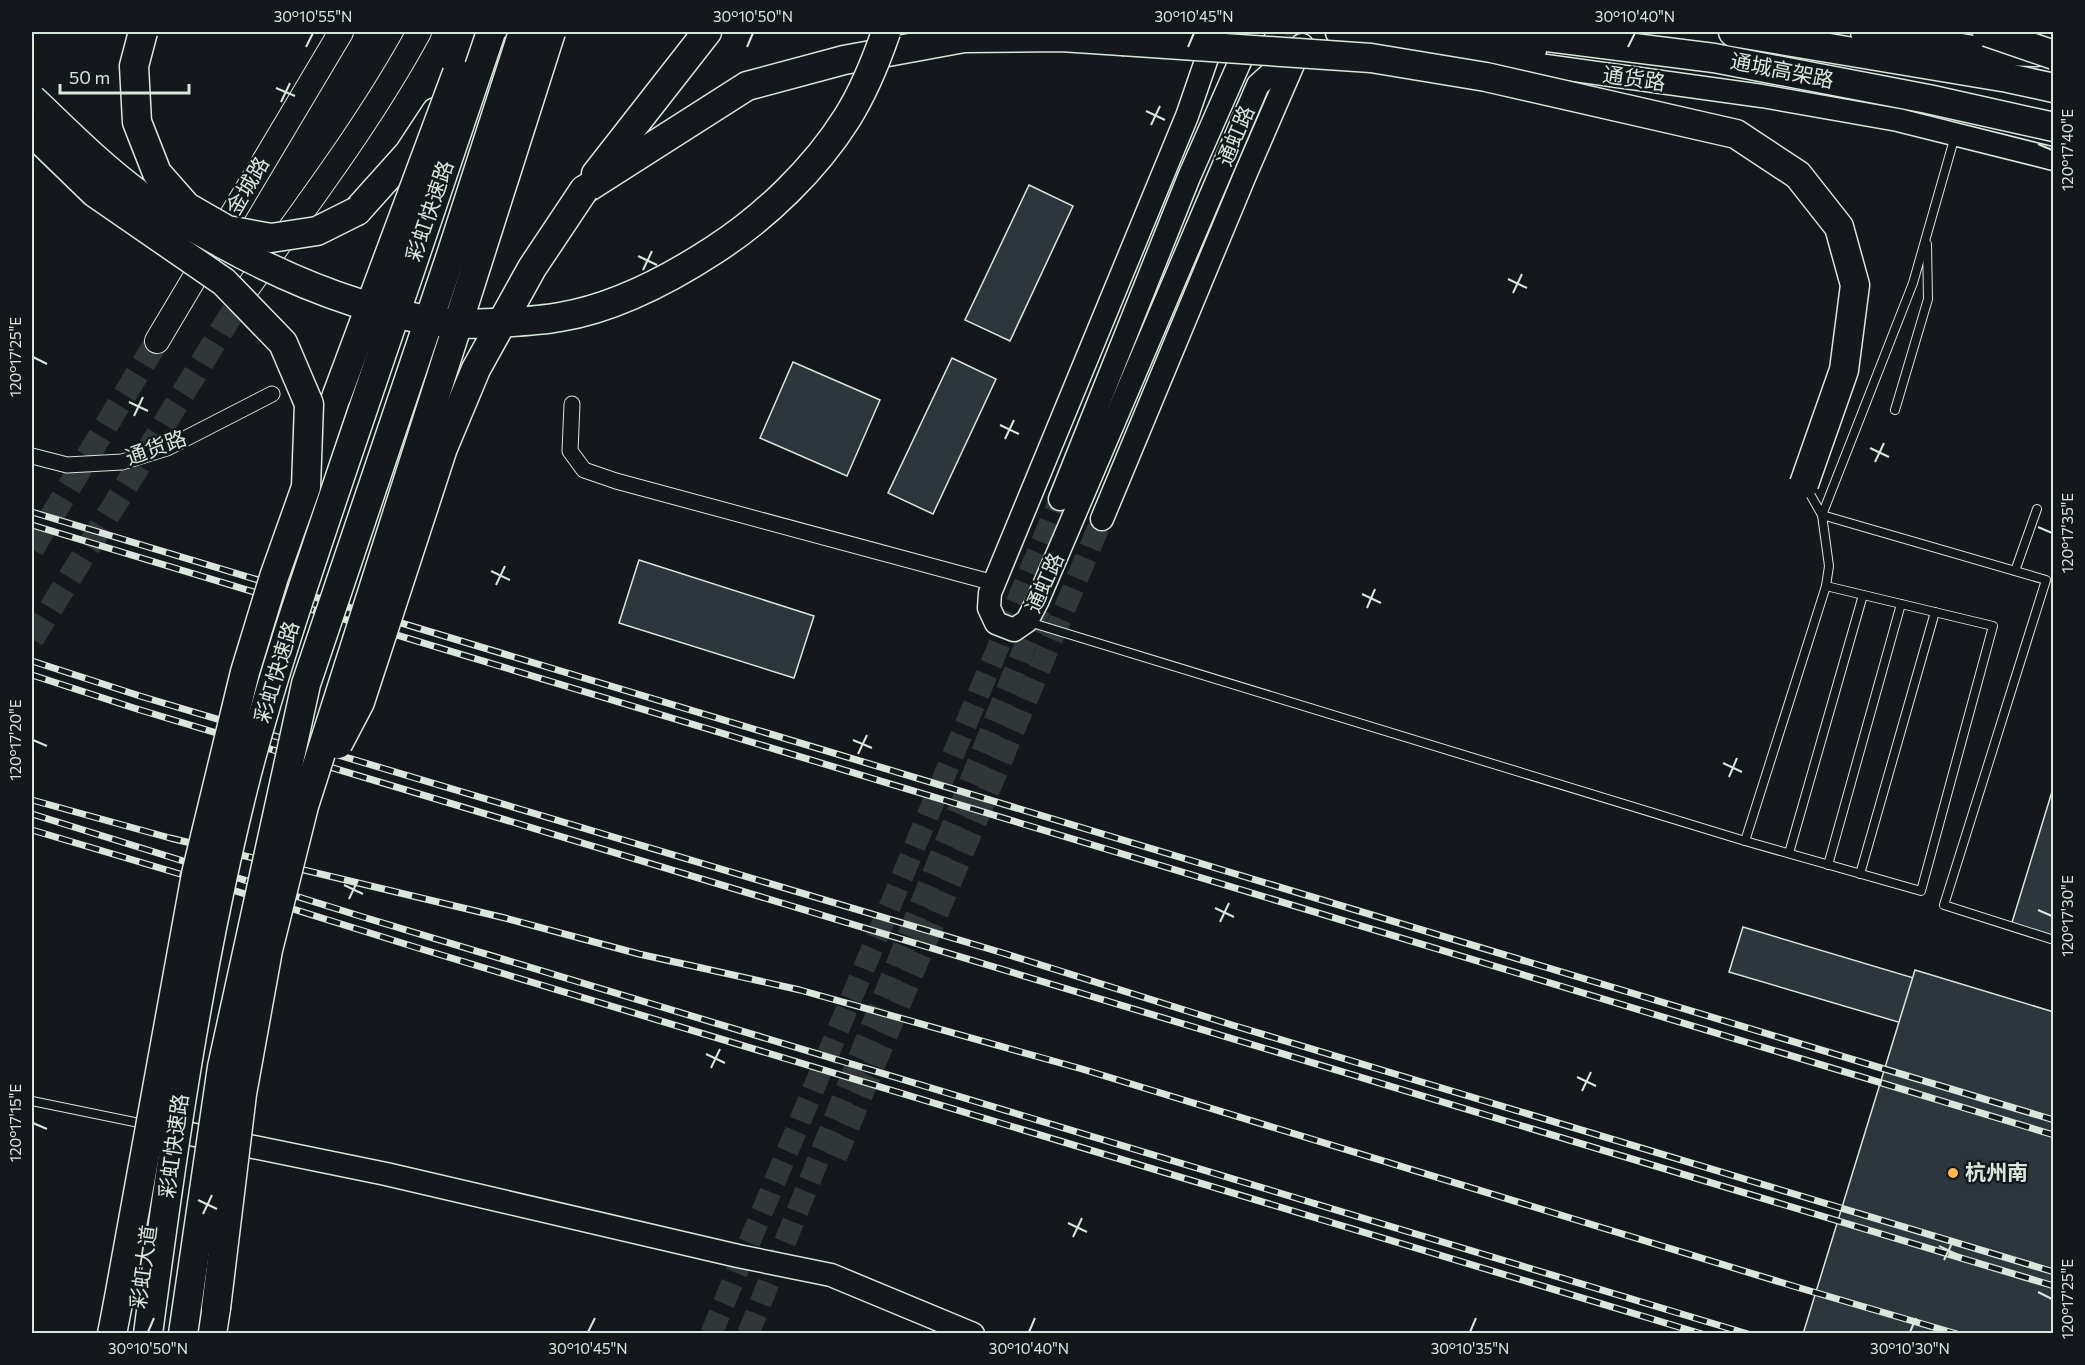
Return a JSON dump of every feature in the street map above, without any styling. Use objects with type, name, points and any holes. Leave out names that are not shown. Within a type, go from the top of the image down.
[{"type":"highway","points":[[143,32],[134,66],[137,122],[157,173],[187,207],[197,213],[227,230],[271,238],[316,231],[357,211],[409,153],[452,88]]},
{"type":"highway","points":[[113,1334],[198,863],[245,672],[274,577],[337,394],[471,32]]},
{"type":"highway","name":"彩虹快速路","points":[[148,1334],[187,1056],[205,957],[248,770],[324,523],[491,32]]},
{"type":"highway","name":"彩虹快速路","points":[[183,1334],[222,1067],[306,684],[524,32]]},
{"type":"highway","points":[[214,1325],[242,1094],[268,950],[304,806],[551,32]]},
{"type":"highway","points":[[304,806],[360,702],[443,448],[476,369],[532,268],[584,190],[707,32]]},
{"type":"highway","points":[[32,99],[95,160],[139,195],[253,261],[318,289],[387,311],[441,322],[517,322],[562,317],[606,305],[683,270],[727,242],[773,205],[808,168],[847,118],[874,68],[886,32]]},
{"type":"highway","points":[[1060,37],[1094,32]]},
{"type":"highway","points":[[1340,32],[1635,60],[1714,58]]},
{"type":"highway","name":"通城高架路","points":[[1507,32],[1714,58],[1928,99],[2054,128]]},
{"type":"highway","name":"通城高架路","points":[[1733,32],[2008,78],[2054,88]]},
{"type":"highway","points":[[1865,32],[1973,50],[2054,54]]},
{"type":"highway","points":[[1987,32],[2054,54]]},
{"type":"highway","points":[[584,190],[747,86],[844,60],[964,38],[1060,37],[1371,58],[1486,77],[1736,134],[1798,175],[1839,226],[1855,285],[1844,370],[1804,484]]},
{"type":"highway","points":[[32,132],[95,193],[224,282],[283,343],[309,404],[306,487]]},
{"type":"main road","name":"金城路","points":[[157,341],[340,32]]},
{"type":"main road","points":[[249,286],[354,139],[419,32]]},
{"type":"main road","points":[[1987,32],[2054,43]]},
{"type":"main road","name":"通货路","points":[[1217,35],[1250,38],[1305,38],[1557,68],[1762,96],[1898,120],[2054,159]]},
{"type":"main road","name":"通虹路","points":[[1217,35],[1187,116],[993,583],[989,608],[996,622],[1014,630],[1027,621],[1047,580],[1258,85],[1305,38]]},
{"type":"main road","name":"通虹路","points":[[1060,499],[1189,177],[1250,38]]},
{"type":"main road","name":"通虹路","points":[[1102,519],[1246,173],[1305,38]]},
{"type":"main road","points":[[1187,116],[1238,67]]},
{"type":"main road","points":[[166,1129],[386,1174],[831,1275],[973,1334]]},
{"type":"main road","name":"彩虹大道","points":[[135,1334],[139,1293],[166,1129]]},
{"type":"main road","points":[[196,1334],[199,1306],[232,1142]]},
{"type":"street","name":"通货路","points":[[32,456],[67,465],[122,462],[168,448],[272,394]]},
{"type":"street","points":[[572,404],[570,451],[584,470],[773,525],[993,583]]},
{"type":"lane","points":[[1822,515],[1913,283],[1955,135]]},
{"type":"lane","points":[[1895,410],[1928,299],[1927,234]]},
{"type":"lane","points":[[1745,841],[1826,586],[1829,566],[1822,515],[1804,484]]},
{"type":"lane","points":[[2015,571],[2037,509]]},
{"type":"lane","points":[[1822,515],[2046,580],[1944,905],[2054,940]]},
{"type":"lane","points":[[1027,621],[1745,841],[1921,891],[1993,626],[1826,586]]},
{"type":"lane","points":[[1789,853],[1863,595]]},
{"type":"lane","points":[[1828,865],[1901,604]]},
{"type":"lane","points":[[1860,874],[1935,612]]},
{"type":"lane","points":[[32,1101],[166,1129]]},
{"type":"building","points":[[1029,185],[1073,206],[1010,341],[965,320]]},
{"type":"building","points":[[952,358],[996,379],[933,514],[888,493]]},
{"type":"building","points":[[793,362],[880,400],[847,476],[760,438]]},
{"type":"building","points":[[639,560],[814,616],[794,678],[619,623]]},
{"type":"building","points":[[2054,785],[2054,941],[2010,929]]},
{"type":"building","points":[[1743,927],[2054,1020],[2054,1068],[1729,972]]},
{"type":"building","name":"杭州南","points":[[1915,970],[2054,1012],[2054,1334],[1803,1334]]},
{"type":"tunnel","points":[[1274,66],[1291,32]]},
{"type":"tunnel","points":[[32,639],[249,286]]},
{"type":"tunnel","points":[[32,549],[157,341]]},
{"type":"tunnel","points":[[711,1334],[1060,499]]},
{"type":"tunnel","points":[[836,1157],[1102,519]]},
{"type":"tunnel","points":[[748,1334],[1041,606]]},
{"type":"railway","points":[[32,512],[2054,1120]]},
{"type":"railway","points":[[32,525],[2054,1135]]},
{"type":"railway","points":[[32,661],[140,696],[1003,953],[1232,1025],[2054,1272]]},
{"type":"railway","points":[[32,675],[137,709],[2054,1286]]},
{"type":"railway","points":[[32,800],[170,838],[505,918],[639,954],[800,990],[1082,1069],[1957,1334]]},
{"type":"railway","points":[[32,814],[363,917],[1748,1334]]},
{"type":"railway","points":[[32,830],[1702,1334]]},
{"type":"place","name":"杭州南","points":[[1953,1173]]}]
